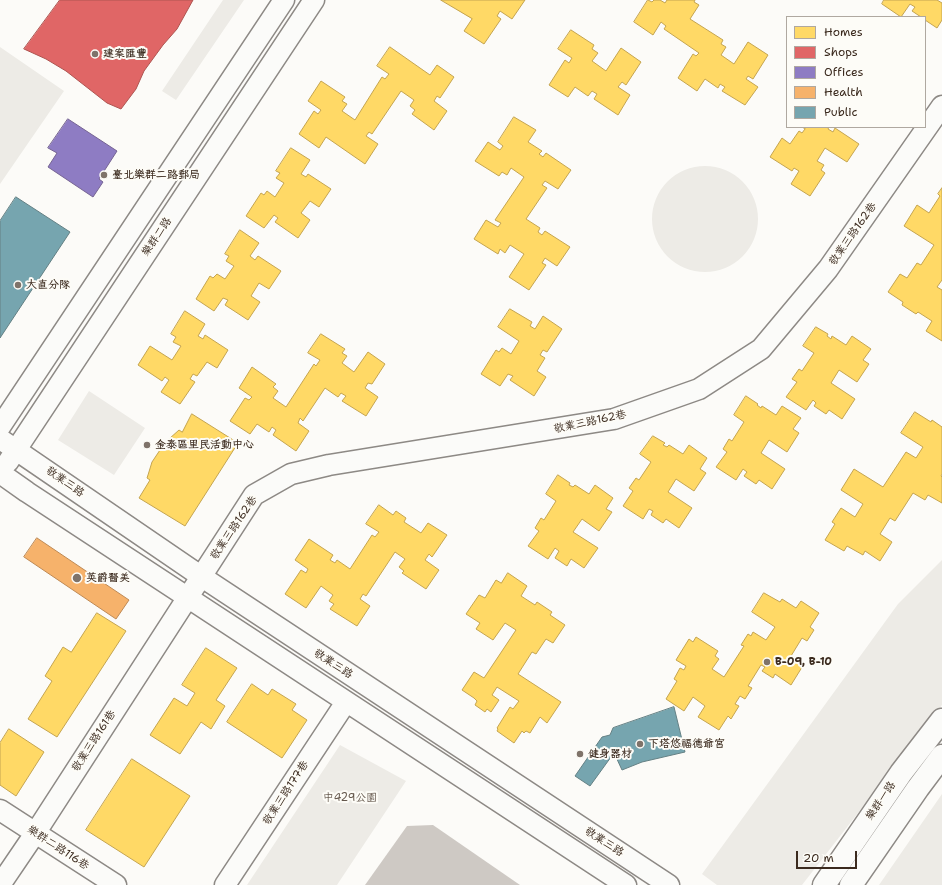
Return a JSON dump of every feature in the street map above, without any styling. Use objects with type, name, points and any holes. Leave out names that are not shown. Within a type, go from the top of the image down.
[{"type":"main road","name":"樂群一路","points":[[824,885],[901,773],[942,720]]},
{"type":"main road","name":"樂群一路","points":[[851,885],[942,756]]},
{"type":"street","points":[[0,427],[284,0]]},
{"type":"street","name":"樂群二路","points":[[0,473],[8,444],[314,0]]},
{"type":"street","name":"敬業三路162巷","points":[[188,597],[254,495],[291,474],[329,465],[614,419],[699,389],[755,353],[761,349],[828,268],[942,106]]},
{"type":"street","name":"敬業三路","points":[[8,444],[202,576],[669,885]]},
{"type":"street","points":[[0,473],[626,885]]},
{"type":"street","name":"敬業三路161巷","points":[[0,885],[188,597]]},
{"type":"street","name":"敬業三路177巷","points":[[225,885],[346,702]]},
{"type":"street","name":"樂群二路116巷","points":[[0,810],[116,885]]},
{"type":"green space","points":[[223,0],[244,0],[176,100],[162,91]]},
{"type":"green space","points":[[0,47],[64,91],[0,184]]},
{"type":"green space","points":[[705,166],[725,170],[742,182],[754,199],[758,219],[754,239],[742,256],[725,268],[705,272],[685,268],[668,256],[656,239],[652,219],[656,199],[668,182],[685,170]]},
{"type":"green space","points":[[89,391],[145,428],[114,475],[58,440]]},
{"type":"green space","points":[[942,560],[942,705],[802,885],[717,885],[702,874],[898,604]]},
{"type":"green space","name":"中429公園","points":[[340,745],[406,781],[337,885],[247,885]]},
{"type":"green space","points":[[942,794],[942,885],[879,885]]},
{"type":"shaded area","points":[[433,825],[520,885],[365,885],[407,826]]},
{"type":"building: Homes","points":[[441,0],[525,0],[512,19],[500,11],[497,16],[501,19],[484,44],[464,31],[472,19]]},
{"type":"building: Homes","points":[[648,0],[652,2],[654,0],[660,0],[665,3],[667,0],[695,0],[694,2],[699,5],[690,19],[723,40],[721,44],[726,47],[721,55],[734,64],[748,42],[768,55],[753,79],[748,76],[746,79],[758,87],[745,105],[722,91],[725,87],[720,84],[718,88],[705,79],[697,91],[678,78],[693,54],[696,56],[699,53],[664,29],[666,26],[661,22],[653,35],[634,22]]},
{"type":"building: Homes","points":[[884,0],[937,0],[942,3],[942,20],[937,28],[926,21],[926,16],[920,16],[912,11],[915,7],[910,4],[902,16],[900,16],[882,4]]},
{"type":"building: Homes","points":[[571,30],[594,45],[592,49],[598,53],[592,61],[606,71],[621,48],[641,62],[626,85],[622,82],[618,87],[630,95],[618,115],[594,99],[597,94],[592,91],[588,96],[575,87],[568,97],[549,85],[565,60],[569,63],[572,58],[558,49]]},
{"type":"building: Homes","points":[[390,47],[430,75],[437,65],[454,77],[440,98],[437,96],[434,101],[447,111],[434,130],[412,114],[415,110],[410,106],[414,100],[401,91],[372,134],[369,132],[366,136],[378,144],[365,164],[326,137],[319,148],[299,134],[314,111],[318,114],[321,110],[308,101],[321,81],[345,97],[342,101],[347,104],[342,111],[355,120],[382,77],[385,79],[389,74],[377,66]]},
{"type":"building: Homes","points":[[514,117],[536,130],[528,142],[542,151],[539,154],[543,157],[546,153],[571,170],[558,189],[545,181],[542,185],[547,188],[526,219],[540,228],[538,232],[542,235],[545,231],[570,247],[557,266],[545,258],[542,263],[546,265],[529,290],[509,277],[524,254],[510,245],[505,253],[500,249],[498,254],[474,239],[486,220],[498,227],[501,223],[495,220],[524,177],[511,168],[507,175],[502,172],[499,176],[475,161],[488,142],[500,150],[503,146],[498,142]]},
{"type":"building: Homes","points":[[804,128],[828,128],[833,132],[835,128],[859,144],[847,162],[825,148],[817,161],[824,165],[821,170],[825,173],[810,196],[791,184],[799,171],[794,168],[792,171],[770,157],[782,138],[790,144],[799,131],[802,133],[805,129]]},
{"type":"building: Homes","points":[[291,148],[310,160],[301,174],[306,177],[308,174],[331,189],[319,207],[310,201],[301,213],[310,220],[298,238],[275,222],[278,218],[274,215],[264,228],[246,216],[261,193],[264,195],[267,191],[275,197],[284,183],[276,178],[280,173],[276,171]]},
{"type":"building: Homes","points":[[942,188],[942,280],[937,287],[942,290],[942,341],[926,331],[932,321],[918,312],[916,314],[902,305],[903,302],[888,292],[900,274],[907,278],[917,263],[921,265],[934,245],[904,226],[917,205],[929,213],[940,196],[938,194]]},
{"type":"building: Homes","points":[[240,230],[259,243],[250,256],[255,260],[258,256],[281,271],[269,289],[259,283],[251,296],[260,302],[248,320],[225,305],[228,300],[223,298],[214,311],[196,299],[210,276],[213,278],[217,274],[225,279],[234,266],[226,261],[229,256],[225,254]]},
{"type":"building: Homes","points":[[510,309],[532,322],[530,326],[535,329],[543,316],[562,329],[547,352],[543,350],[540,355],[545,358],[537,371],[546,377],[534,396],[510,380],[513,376],[508,374],[500,386],[481,374],[496,350],[499,352],[502,348],[511,354],[519,341],[498,327]]},
{"type":"building: Homes","points":[[185,311],[205,324],[198,336],[203,339],[205,335],[228,350],[217,368],[207,362],[197,376],[193,374],[190,379],[195,382],[180,404],[161,392],[169,380],[165,377],[162,381],[138,365],[150,346],[172,360],[181,346],[173,342],[176,337],[171,334]]},
{"type":"building: Homes","points":[[816,327],[828,334],[827,336],[831,339],[832,336],[846,345],[852,336],[871,349],[863,360],[869,364],[857,382],[839,370],[831,383],[855,399],[842,419],[829,410],[826,414],[814,406],[816,403],[813,400],[806,410],[786,397],[797,382],[792,379],[799,369],[802,371],[814,353],[803,346]]},
{"type":"building: Homes","points":[[321,334],[345,349],[342,353],[347,356],[342,363],[354,372],[368,352],[385,364],[372,384],[368,383],[365,388],[378,397],[366,416],[342,401],[346,396],[341,393],[338,397],[325,388],[303,421],[300,418],[298,423],[309,431],[296,451],[273,435],[276,430],[272,427],[269,432],[257,424],[250,434],[230,421],[245,398],[249,400],[252,397],[239,388],[252,367],[276,384],[273,387],[278,391],[273,398],[286,407],[314,364],[316,366],[320,360],[308,353]]},
{"type":"building: Homes","points":[[746,396],[758,404],[757,405],[761,408],[762,406],[776,415],[782,406],[801,418],[793,429],[799,433],[787,452],[769,440],[761,453],[785,469],[772,489],[759,480],[756,484],[744,476],[747,472],[743,469],[736,480],[716,467],[727,452],[723,449],[729,439],[732,441],[744,422],[734,415]]},
{"type":"building: Homes","points":[[915,412],[931,422],[932,420],[942,427],[942,503],[928,495],[925,500],[913,493],[895,521],[890,518],[880,534],[892,542],[880,561],[865,551],[863,555],[847,546],[844,551],[825,540],[835,524],[832,522],[841,508],[855,517],[863,504],[841,490],[854,469],[883,487],[906,452],[916,458],[923,447],[901,433]]},
{"type":"building: Homes","points":[[192,414],[238,443],[185,526],[139,498],[150,480],[147,478],[152,462],[169,439],[179,430],[182,432]]},
{"type":"building: Homes","points":[[653,436],[665,443],[663,445],[667,447],[669,445],[683,454],[689,445],[707,458],[700,469],[706,473],[694,491],[676,479],[668,492],[692,508],[679,528],[666,519],[663,523],[651,515],[653,511],[649,509],[643,519],[623,506],[633,491],[629,488],[636,478],[639,480],[651,462],[640,454]]},
{"type":"building: Homes","points":[[558,475],[570,483],[569,485],[573,487],[575,485],[589,494],[595,485],[613,498],[606,509],[612,512],[599,531],[582,519],[573,532],[598,548],[584,568],[571,559],[567,566],[555,558],[559,551],[555,548],[548,559],[528,546],[539,531],[535,528],[541,518],[544,520],[556,501],[546,494]]},
{"type":"building: Homes","points":[[379,505],[393,515],[396,511],[406,518],[404,522],[421,533],[428,523],[447,535],[432,557],[429,554],[425,560],[439,570],[426,589],[402,573],[404,571],[399,567],[405,559],[395,552],[366,596],[363,594],[360,599],[370,606],[357,626],[330,609],[334,604],[329,601],[333,595],[321,586],[306,608],[285,594],[301,570],[306,573],[308,569],[295,560],[309,539],[333,555],[330,560],[335,563],[337,560],[350,569],[372,535],[375,537],[379,532],[366,524]]},
{"type":"building: Homes","points":[[508,573],[527,586],[521,596],[535,605],[537,602],[552,612],[550,615],[565,625],[553,643],[546,639],[536,654],[532,652],[518,674],[561,702],[547,723],[540,717],[530,733],[526,731],[524,733],[522,731],[514,743],[497,731],[497,728],[510,707],[513,709],[519,701],[497,687],[492,695],[499,700],[491,712],[487,709],[485,712],[475,705],[477,701],[474,698],[462,690],[474,672],[484,678],[516,630],[505,623],[493,640],[476,629],[480,623],[466,614],[479,595],[485,598],[496,580],[501,583]]},
{"type":"building: Homes","name":"B-09, B-10","points":[[764,593],[780,602],[782,599],[796,608],[801,601],[819,613],[810,627],[814,630],[807,641],[802,638],[791,656],[804,664],[791,685],[775,674],[773,678],[762,671],[765,667],[761,665],[748,686],[752,688],[745,699],[740,696],[735,704],[739,706],[731,719],[728,716],[719,730],[698,717],[705,706],[693,697],[684,711],[666,699],[677,681],[674,679],[680,668],[684,670],[686,666],[676,660],[689,639],[693,642],[696,637],[718,651],[715,656],[719,659],[712,669],[724,677],[744,646],[741,645],[748,634],[751,636],[753,632],[766,640],[775,627],[752,612]]},
{"type":"building: Homes","points":[[97,613],[126,631],[57,737],[28,719],[52,681],[45,676],[63,647],[71,652]]},
{"type":"building: Homes","points":[[206,648],[237,668],[216,700],[225,706],[211,729],[201,722],[180,754],[150,735],[174,698],[187,706],[195,693],[182,685]]},
{"type":"building: Homes","points":[[252,684],[268,695],[272,689],[296,704],[292,710],[307,720],[282,758],[227,722]]},
{"type":"building: Homes","points":[[9,729],[44,752],[16,796],[0,785],[0,743]]},
{"type":"building: Homes","points":[[132,759],[190,796],[144,867],[86,830]]},
{"type":"building: Shops","name":"建案匯豐","points":[[60,0],[193,0],[177,29],[144,71],[136,89],[121,109],[107,103],[66,71],[46,59],[24,49]]},
{"type":"building: Offices","points":[[68,119],[117,151],[99,179],[103,182],[93,197],[48,167],[57,153],[48,148]]},
{"type":"building: Health","name":"英爵醫美","points":[[37,538],[129,600],[116,619],[24,557]]},
{"type":"building: Public","name":"大直分隊","points":[[16,197],[70,232],[0,338],[0,221]]},
{"type":"building: Public","name":"下塔悠福德爺宮","points":[[674,707],[685,752],[642,762],[622,770],[616,757],[611,757],[590,786],[575,776],[602,737],[610,735],[613,728]]},
{"type":"place","name":"建案匯豐","points":[[95,54]]},
{"type":"place","name":"臺北樂群二路郵局","points":[[104,175]]},
{"type":"place","name":"大直分隊","points":[[18,285]]},
{"type":"place","name":"金泰區里民活動中心","points":[[147,445]]},
{"type":"place","name":"英爵醫美","points":[[77,578]]},
{"type":"place","name":"B-09, B-10","points":[[767,662]]},
{"type":"place","name":"下塔悠福德爺宮","points":[[640,744]]},
{"type":"place","name":"健身器材","points":[[580,754]]}]
